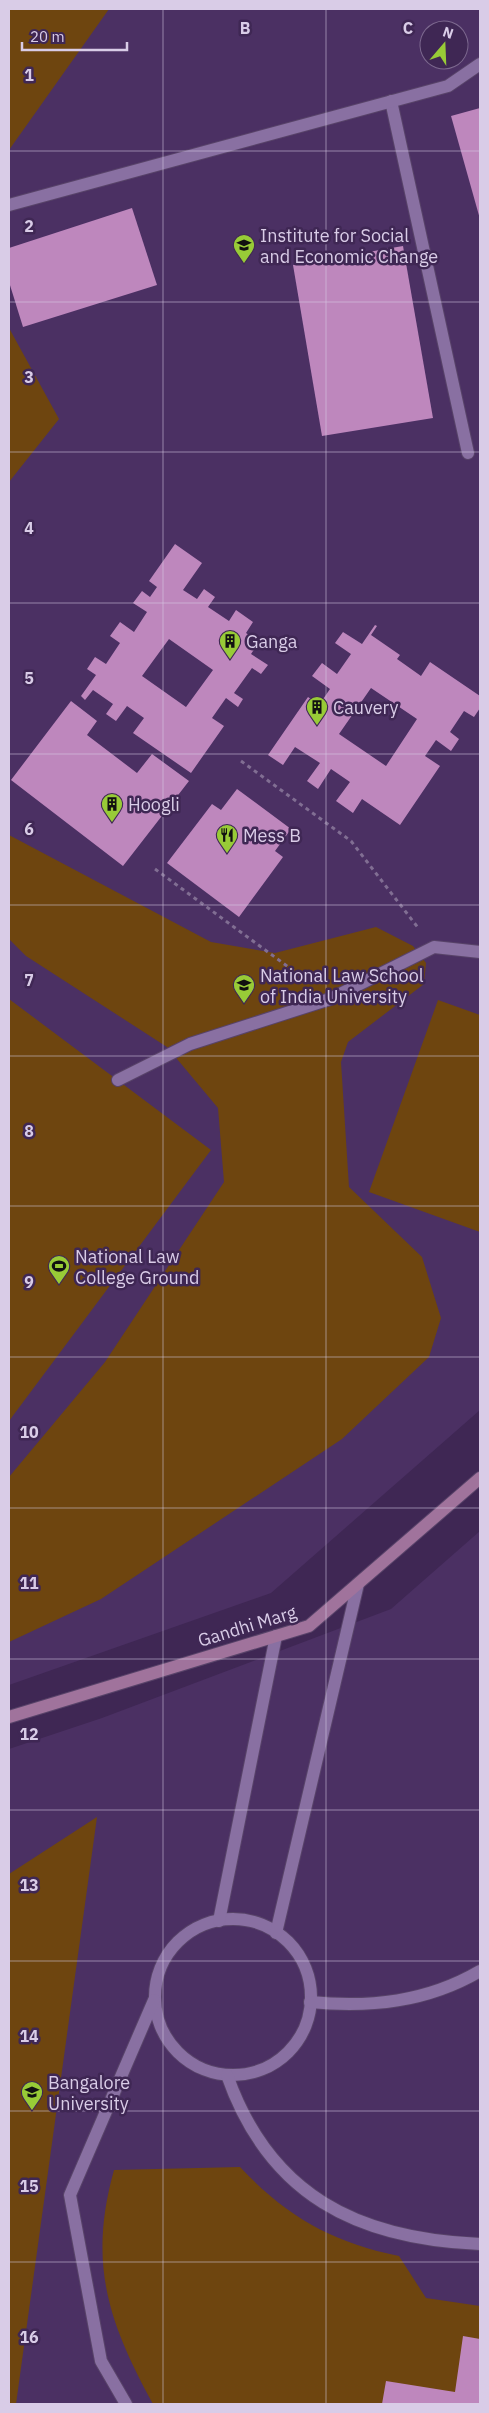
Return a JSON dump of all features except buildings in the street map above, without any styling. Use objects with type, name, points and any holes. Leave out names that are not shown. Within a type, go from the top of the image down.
[{"type":"main road","name":"Gandhi Marg","points":[[9,1717],[309,1626],[480,1478]]},
{"type":"lane","points":[[9,205],[448,86],[480,64]]},
{"type":"lane","points":[[391,101],[468,453]]},
{"type":"lane","points":[[118,1080],[190,1044],[330,998],[434,947],[480,952]]},
{"type":"lane","points":[[276,1933],[358,1584]]},
{"type":"lane","points":[[218,1921],[276,1636]]},
{"type":"lane","points":[[218,1921],[251,1922],[276,1933],[286,1940],[299,1956],[308,1973],[310,2013],[303,2031],[293,2048],[277,2062],[258,2071],[238,2075],[197,2067],[180,2055],[166,2039],[158,2020],[154,2000],[156,1979],[164,1960],[176,1943],[192,1930],[218,1921]]},
{"type":"lane","points":[[310,2002],[372,2005],[403,2001],[433,1993],[480,1971]]},
{"type":"lane","points":[[126,2404],[101,2361],[70,2194],[154,2000]]},
{"type":"lane","points":[[227,2074],[247,2124],[262,2146],[279,2167],[302,2188],[327,2205],[354,2220],[384,2230],[414,2236],[480,2244]]},
{"type":"path","points":[[241,760],[351,841],[434,947]]},
{"type":"path","points":[[155,869],[254,940],[330,998]]},
{"type":"shaded area","name":"National Law School of India University","points":[[9,9],[480,9],[480,1410],[271,1593],[9,1685]]},
{"type":"shaded area","points":[[9,9],[109,9],[9,150]]},
{"type":"shaded area","points":[[9,328],[59,419],[9,482]]},
{"type":"shaded area","points":[[9,835],[211,942],[275,953],[376,927],[413,946],[426,963],[424,984],[348,1042],[341,1062],[349,1187],[422,1257],[441,1318],[429,1357],[342,1439],[101,1599],[9,1642],[9,1477],[105,1362],[224,1182],[218,1108],[167,1047],[26,956],[9,939]]},
{"type":"shaded area","name":"National Law College Ground","points":[[9,999],[211,1150],[9,1421]]},
{"type":"shaded area","points":[[438,1000],[480,1015],[480,1232],[369,1192]]},
{"type":"shaded area","points":[[480,1531],[480,2404],[9,2404],[9,1749],[102,1718],[391,1609]]},
{"type":"shaded area","name":"Bangalore University","points":[[97,1817],[16,2404],[9,2404],[9,1874]]},
{"type":"shaded area","points":[[240,2167],[275,2200],[312,2225],[352,2243],[399,2256],[426,2298],[480,2306],[480,2404],[153,2404],[124,2346],[107,2291],[103,2263],[103,2234],[106,2203],[114,2170]]},
{"type":"place","name":"Institute for Social and Economic Change","points":[[244,264]]},
{"type":"place","name":"Ganga","points":[[230,660]]},
{"type":"place","name":"Cauvery","points":[[317,726]]},
{"type":"place","name":"Hoogli","points":[[112,823]]},
{"type":"place","name":"Mess B","points":[[227,854]]},
{"type":"place","name":"National Law School of India University","points":[[244,1004]]},
{"type":"place","name":"National Law College Ground","points":[[59,1285]]},
{"type":"place","name":"Bangalore University","points":[[32,2111]]}]
